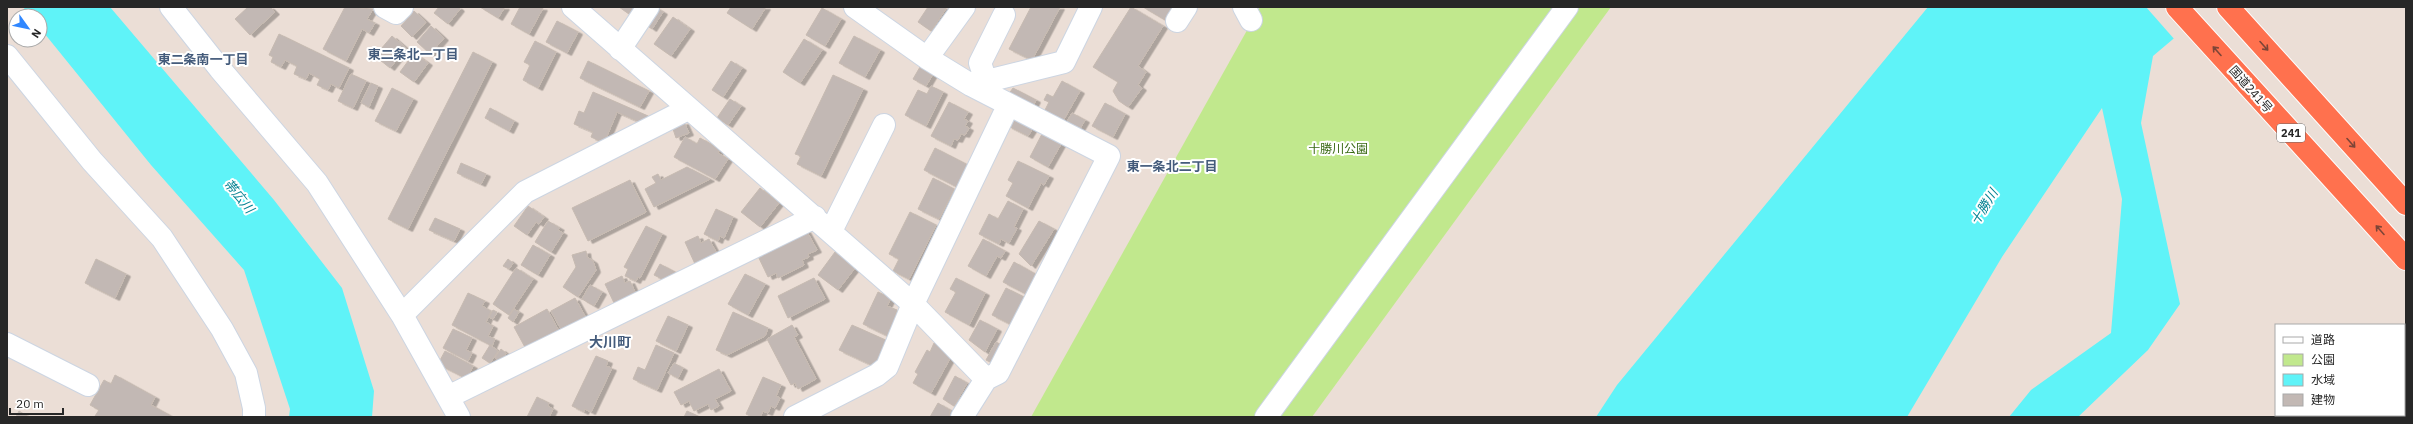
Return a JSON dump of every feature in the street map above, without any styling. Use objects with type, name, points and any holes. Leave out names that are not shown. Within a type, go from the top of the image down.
[{"type":"highway","name":"国道241号","points":[[2177,7],[2406,259]]},
{"type":"highway","points":[[2228,7],[2406,204]]},
{"type":"street","points":[[171,7],[220,69],[317,182],[402,315],[458,417]]},
{"type":"street","points":[[385,7],[396,13],[402,7]]},
{"type":"street","points":[[573,7],[913,304],[986,378]]},
{"type":"street","points":[[620,49],[648,7]]},
{"type":"street","points":[[855,7],[927,58],[979,83],[1008,106],[1109,156],[998,373],[986,378],[962,417]]},
{"type":"street","points":[[927,58],[964,7]]},
{"type":"street","points":[[979,83],[1064,62],[1091,7]]},
{"type":"street","points":[[1266,417],[1567,7]]},
{"type":"street","points":[[979,83],[980,63],[1004,15]]},
{"type":"street","points":[[7,56],[92,161],[162,238],[222,328],[246,373],[254,408],[254,417]]},
{"type":"street","points":[[795,417],[877,375],[887,367],[913,304],[1008,106]]},
{"type":"street","points":[[402,315],[525,192],[688,109]]},
{"type":"street","points":[[448,397],[823,224],[884,126]]},
{"type":"street","points":[[7,344],[88,385]]},
{"type":"green space","name":"十勝川公園","points":[[1260,7],[1611,7],[1312,417],[1031,417]]},
{"type":"water","name":"帯広川","points":[[23,7],[110,7],[274,200],[342,288],[374,391],[372,417],[289,417],[290,409],[244,270],[151,165],[48,38],[48,8]]},
{"type":"water","name":"十勝川","points":[[1928,7],[2211,7],[2153,56],[2141,123],[2180,304],[2148,350],[2078,417],[2009,417],[2031,390],[2111,333],[2122,199],[2102,108],[2002,257],[1907,417],[1596,417],[1617,385]]},
{"type":"pier","points":[[2146,7],[2213,7],[2175,40]]},
{"type":"building","points":[[248,7],[270,7],[275,12],[250,35],[235,19]]},
{"type":"building","points":[[345,7],[373,9],[367,19],[375,23],[369,33],[362,29],[346,61],[323,49]]},
{"type":"building","points":[[439,7],[458,7],[460,9],[448,24],[434,13]]},
{"type":"building","points":[[480,7],[505,7],[498,18]]},
{"type":"building","points":[[520,7],[543,8],[529,34],[511,24]]},
{"type":"building","points":[[619,7],[634,7],[629,14]]},
{"type":"building","points":[[655,7],[663,12],[652,29],[645,24]]},
{"type":"building","points":[[731,7],[766,7],[752,29],[727,13]]},
{"type":"building","points":[[928,7],[947,7],[931,31],[918,22]]},
{"type":"building","points":[[1031,7],[1060,7],[1032,60],[1009,49]]},
{"type":"building","points":[[1131,7],[1163,26],[1138,66],[1146,72],[1138,85],[1142,88],[1128,107],[1119,101],[1113,91],[1118,82],[1093,67]]},
{"type":"building","points":[[1143,7],[1170,7],[1172,8],[1165,20]]},
{"type":"building","points":[[822,8],[841,19],[825,46],[806,35]]},
{"type":"building","points":[[414,11],[426,22],[412,37],[401,26]]},
{"type":"building","points":[[673,17],[690,29],[671,56],[654,44]]},
{"type":"building","points":[[557,21],[578,32],[567,53],[546,42]]},
{"type":"building","points":[[431,26],[444,38],[430,54],[417,42]]},
{"type":"building","points":[[279,34],[349,68],[339,88],[331,84],[328,90],[317,85],[320,79],[309,73],[306,79],[294,74],[297,66],[285,60],[281,67],[271,62],[273,57],[269,55]]},
{"type":"building","points":[[392,36],[406,48],[390,68],[375,56]]},
{"type":"building","points":[[854,36],[880,50],[865,77],[839,63]]},
{"type":"building","points":[[804,39],[822,50],[800,83],[783,72]]},
{"type":"building","points":[[535,41],[556,52],[538,88],[523,80],[530,65],[524,62]]},
{"type":"building","points":[[473,52],[492,62],[408,229],[388,219]]},
{"type":"building","points":[[414,53],[428,63],[414,82],[400,72]]},
{"type":"building","points":[[588,61],[649,91],[640,107],[580,78]]},
{"type":"building","points":[[731,61],[742,68],[723,97],[712,90]]},
{"type":"building","points":[[920,67],[933,74],[926,86],[913,79]]},
{"type":"building","points":[[351,74],[366,81],[353,108],[338,101]]},
{"type":"building","points":[[833,75],[863,89],[821,176],[797,164],[801,156],[795,154]]},
{"type":"building","points":[[1062,81],[1080,91],[1063,121],[1045,110],[1049,102],[1044,100],[1047,94],[1053,97]]},
{"type":"building","points":[[371,83],[378,86],[369,107],[361,103]]},
{"type":"building","points":[[931,86],[943,92],[926,126],[905,115],[918,90],[927,94]]},
{"type":"building","points":[[392,88],[413,99],[396,131],[375,121]]},
{"type":"building","points":[[1013,88],[1036,100],[1032,108],[1008,95]]},
{"type":"building","points":[[593,92],[648,116],[644,124],[617,112],[604,143],[591,137],[593,132],[574,124],[579,111],[584,113]]},
{"type":"building","points":[[730,99],[741,106],[728,125],[717,118]]},
{"type":"building","points":[[949,102],[968,112],[964,119],[968,121],[965,126],[969,128],[965,135],[961,134],[958,140],[954,139],[951,146],[931,136]]},
{"type":"building","points":[[1105,103],[1125,114],[1113,137],[1092,126]]},
{"type":"building","points":[[490,108],[514,121],[509,131],[485,118]]},
{"type":"building","points":[[1072,113],[1085,120],[1078,132],[1065,125]]},
{"type":"building","points":[[1012,118],[1033,128],[1028,136],[1008,126]]},
{"type":"building","points":[[684,122],[689,133],[676,138],[672,126]]},
{"type":"building","points":[[1042,134],[1061,144],[1048,167],[1030,157]]},
{"type":"building","points":[[685,137],[697,144],[700,138],[720,149],[718,153],[728,159],[715,179],[674,157]]},
{"type":"building","points":[[935,148],[968,165],[957,187],[924,170]]},
{"type":"building","points":[[1018,161],[1049,176],[1044,185],[1041,183],[1028,208],[1006,196],[1013,183],[1008,180]]},
{"type":"building","points":[[461,163],[486,174],[481,184],[457,173]]},
{"type":"building","points":[[687,167],[710,179],[654,207],[645,189],[656,183],[652,177],[658,174],[661,180]]},
{"type":"building","points":[[933,178],[954,189],[939,219],[918,209]]},
{"type":"building","points":[[630,180],[646,212],[588,241],[572,208]]},
{"type":"building","points":[[760,188],[779,203],[760,227],[741,212]]},
{"type":"building","points":[[1008,201],[1023,209],[1014,227],[1017,228],[1009,243],[1001,239],[999,244],[979,234],[989,214],[998,219]]},
{"type":"building","points":[[528,206],[544,217],[539,224],[536,222],[527,235],[514,226]]},
{"type":"building","points":[[716,209],[733,217],[724,238],[720,236],[718,241],[704,234]]},
{"type":"building","points":[[910,212],[936,225],[909,279],[893,271],[899,259],[889,254]]},
{"type":"building","points":[[435,218],[460,229],[454,241],[429,230]]},
{"type":"building","points":[[548,221],[560,228],[558,230],[563,233],[551,252],[535,242]]},
{"type":"building","points":[[1039,221],[1054,229],[1031,266],[1019,254]]},
{"type":"building","points":[[646,226],[662,234],[640,278],[638,277],[636,281],[625,276],[628,269],[624,267]]},
{"type":"building","points":[[806,230],[817,250],[808,254],[809,257],[802,260],[804,265],[778,278],[776,273],[768,277],[757,254]]},
{"type":"building","points":[[698,236],[701,243],[709,239],[717,254],[695,264],[685,242]]},
{"type":"building","points":[[983,239],[1005,251],[1001,258],[997,256],[986,276],[968,266]]},
{"type":"building","points":[[533,245],[550,255],[538,275],[521,265]]},
{"type":"building","points":[[586,251],[587,257],[593,261],[596,270],[578,297],[563,287],[576,267],[572,255]]},
{"type":"building","points":[[835,252],[855,268],[838,290],[818,275]]},
{"type":"building","points":[[96,259],[126,274],[115,298],[85,283]]},
{"type":"building","points":[[508,259],[513,263],[509,269],[503,266]]},
{"type":"building","points":[[1014,262],[1037,275],[1026,294],[1003,282]]},
{"type":"building","points":[[660,264],[677,273],[666,281],[654,275]]},
{"type":"building","points":[[516,268],[533,279],[509,315],[493,304]]},
{"type":"building","points":[[745,274],[765,284],[748,315],[728,304]]},
{"type":"building","points":[[622,276],[625,283],[630,281],[636,294],[615,305],[605,284]]},
{"type":"building","points":[[814,278],[825,299],[788,318],[778,296]]},
{"type":"building","points":[[956,278],[985,293],[969,325],[945,312],[956,292],[950,289]]},
{"type":"building","points":[[590,285],[602,292],[594,306],[582,299]]},
{"type":"building","points":[[1006,288],[1026,298],[1012,325],[992,315]]},
{"type":"building","points":[[878,292],[891,298],[887,306],[897,310],[895,315],[900,317],[890,337],[863,324]]},
{"type":"building","points":[[468,293],[485,301],[482,306],[491,311],[486,322],[493,326],[488,336],[495,339],[492,346],[452,325]]},
{"type":"building","points":[[575,298],[586,318],[562,331],[551,311]]},
{"type":"building","points":[[514,309],[519,312],[513,322],[508,318]]},
{"type":"building","points":[[547,309],[560,333],[527,351],[514,327]]},
{"type":"building","points":[[493,310],[497,312],[493,319],[489,317]]},
{"type":"building","points":[[733,312],[768,328],[765,336],[727,355],[716,350]]},
{"type":"building","points":[[668,316],[688,325],[676,351],[656,341]]},
{"type":"building","points":[[980,320],[997,329],[985,352],[969,340]]},
{"type":"building","points":[[792,325],[798,335],[794,337],[816,379],[798,389],[795,383],[791,385],[767,339]]},
{"type":"building","points":[[852,325],[890,342],[878,368],[839,350]]},
{"type":"building","points":[[453,329],[472,338],[466,350],[472,353],[468,361],[443,348]]},
{"type":"building","points":[[996,342],[1004,346],[994,364],[986,360]]},
{"type":"building","points":[[934,343],[953,353],[931,393],[913,383],[918,374],[915,372],[927,350],[930,352]]},
{"type":"building","points":[[490,345],[498,351],[490,363],[482,358]]},
{"type":"building","points":[[656,345],[674,353],[657,390],[633,379],[638,367],[645,370]]},
{"type":"building","points":[[501,349],[506,353],[501,362],[495,358]]},
{"type":"building","points":[[445,351],[473,366],[467,379],[438,364]]},
{"type":"building","points":[[596,356],[608,361],[606,366],[612,368],[591,412],[585,409],[584,412],[572,406]]},
{"type":"building","points":[[674,363],[683,368],[678,378],[668,373]]},
{"type":"building","points":[[719,369],[731,391],[715,399],[719,406],[711,410],[708,404],[694,411],[689,401],[681,405],[674,392]]},
{"type":"building","points":[[115,375],[155,397],[151,405],[173,417],[95,416],[99,410],[90,405],[104,380],[111,384]]},
{"type":"building","points":[[955,376],[967,383],[954,406],[943,399]]},
{"type":"building","points":[[763,377],[781,385],[776,396],[780,398],[775,408],[771,406],[768,413],[763,411],[760,417],[752,417],[746,414]]},
{"type":"building","points":[[537,397],[549,403],[548,406],[553,409],[549,417],[527,417]]},
{"type":"building","points":[[938,403],[950,410],[949,417],[930,417]]},
{"type":"building","points":[[19,411],[29,417],[16,417]]},
{"type":"building","points":[[687,411],[700,417],[684,417]]},
{"type":"district","name":"東二条北一丁目","points":[[413,54]]},
{"type":"district","name":"東二条南一丁目","points":[[203,59]]},
{"type":"district","name":"東一条北二丁目","points":[[1172,166]]},
{"type":"district","name":"大川町","points":[[610,342]]}]
